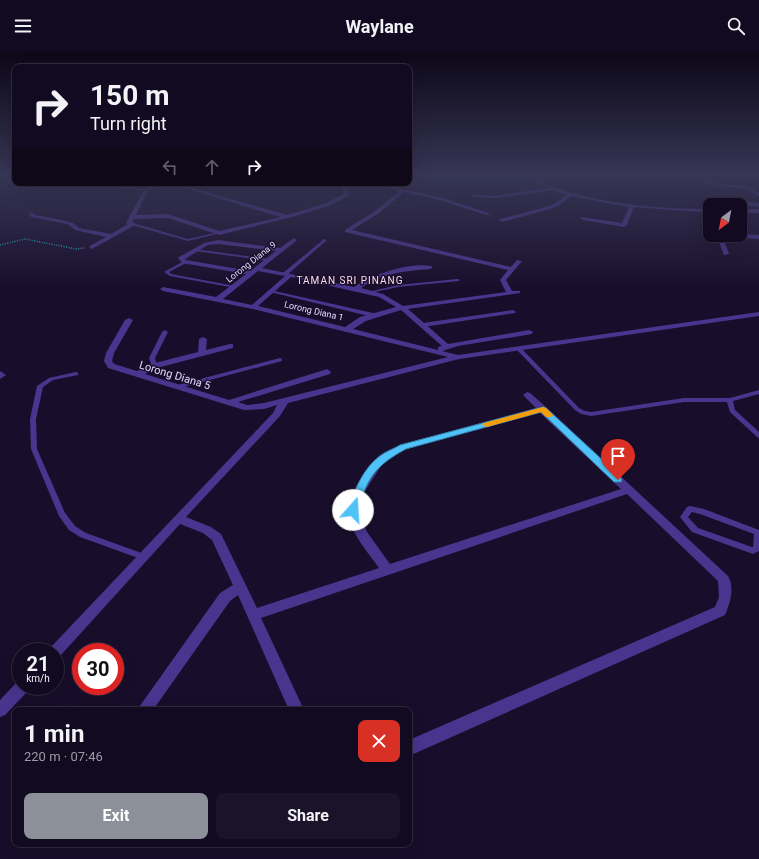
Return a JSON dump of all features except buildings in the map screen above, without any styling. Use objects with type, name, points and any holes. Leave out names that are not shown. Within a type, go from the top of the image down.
[{"type":"street","points":[[32,214],[33,216],[71,224],[76,229],[112,236]]},
{"type":"street","points":[[92,247],[133,224],[129,223],[134,214]]},
{"type":"street","points":[[275,214],[286,217]]},
{"type":"street","points":[[132,217],[168,216],[219,233],[297,214]]},
{"type":"street","points":[[372,214],[347,230],[511,269]]},
{"type":"street","points":[[502,220],[526,214]]},
{"type":"street","points":[[583,218],[624,224],[628,214]]},
{"type":"street","points":[[747,236],[759,237]]},
{"type":"street","name":"Lorong Diana 9","points":[[218,299],[294,240]]},
{"type":"street","points":[[281,250],[227,242],[206,244],[181,258],[184,262],[288,274],[370,292],[390,300],[423,325],[447,347]]},
{"type":"street","points":[[722,242],[726,254]]},
{"type":"street","points":[[510,293],[503,280],[519,261]]},
{"type":"street","points":[[356,289],[367,280],[379,275],[430,267]]},
{"type":"street","points":[[253,307],[288,274]]},
{"type":"street","name":"Lorong Diana 1","points":[[163,289],[253,307],[348,329],[433,352],[459,357]]},
{"type":"street","points":[[348,329],[363,319],[373,315],[401,308],[518,292]]},
{"type":"street","points":[[459,357],[759,314]]},
{"type":"street","name":"Lorong Diana 5","points":[[129,320],[110,353],[108,361],[111,366],[247,408],[264,406],[459,357]]},
{"type":"street","points":[[433,352],[457,344],[529,332]]},
{"type":"street","points":[[202,354],[203,339]]},
{"type":"street","points":[[137,375],[154,366],[230,346]]},
{"type":"street","points":[[229,403],[243,397],[328,372]]},
{"type":"street","points":[[412,747],[720,611],[725,597],[724,579],[527,395]]},
{"type":"street","points":[[63,643],[238,454],[277,414],[284,401]]},
{"type":"street","points":[[387,570],[358,528],[353,510],[359,491],[373,467],[384,458],[403,447],[543,409]]},
{"type":"street","points":[[253,615],[628,490]]},
{"type":"street","points":[[179,519],[207,530],[217,537],[296,707]]},
{"type":"street","points":[[146,707],[225,597],[240,586]]},
{"type":"street","points":[[0,710],[14,695]]},
{"type":"lane","points":[[133,224],[188,240],[219,233]]},
{"type":"lane","points":[[288,274],[325,240]]},
{"type":"lane","points":[[195,250],[269,260]]},
{"type":"lane","points":[[184,262],[166,272],[170,275],[235,287]]},
{"type":"lane","points":[[370,292],[398,286],[457,280]]},
{"type":"lane","points":[[272,290],[373,315]]},
{"type":"lane","points":[[423,325],[513,312]]},
{"type":"lane","points":[[154,366],[152,358],[165,332]]},
{"type":"lane","points":[[519,349],[583,414],[684,400],[730,400],[759,392]]},
{"type":"lane","points":[[176,387],[280,360]]},
{"type":"lane","points":[[76,374],[51,379],[40,386],[33,419],[34,450],[62,514],[72,528],[83,535],[144,557]]},
{"type":"lane","points":[[730,400],[732,411],[759,436]]},
{"type":"lane","points":[[690,509],[701,511],[759,533],[757,548],[753,551],[695,530],[684,517],[690,509]]},
{"type":"path","points":[[0,245],[25,239],[76,249],[92,247]]},
{"type":"slow traffic","points":[[487,425],[543,409],[549,415]]},
{"type":"district","name":"TAMAN SRI PINANG","points":[[350,280]]},
{"type":"route","points":[[353,510],[359,491],[373,467],[393,452],[403,447],[543,409],[618,480]]}]
